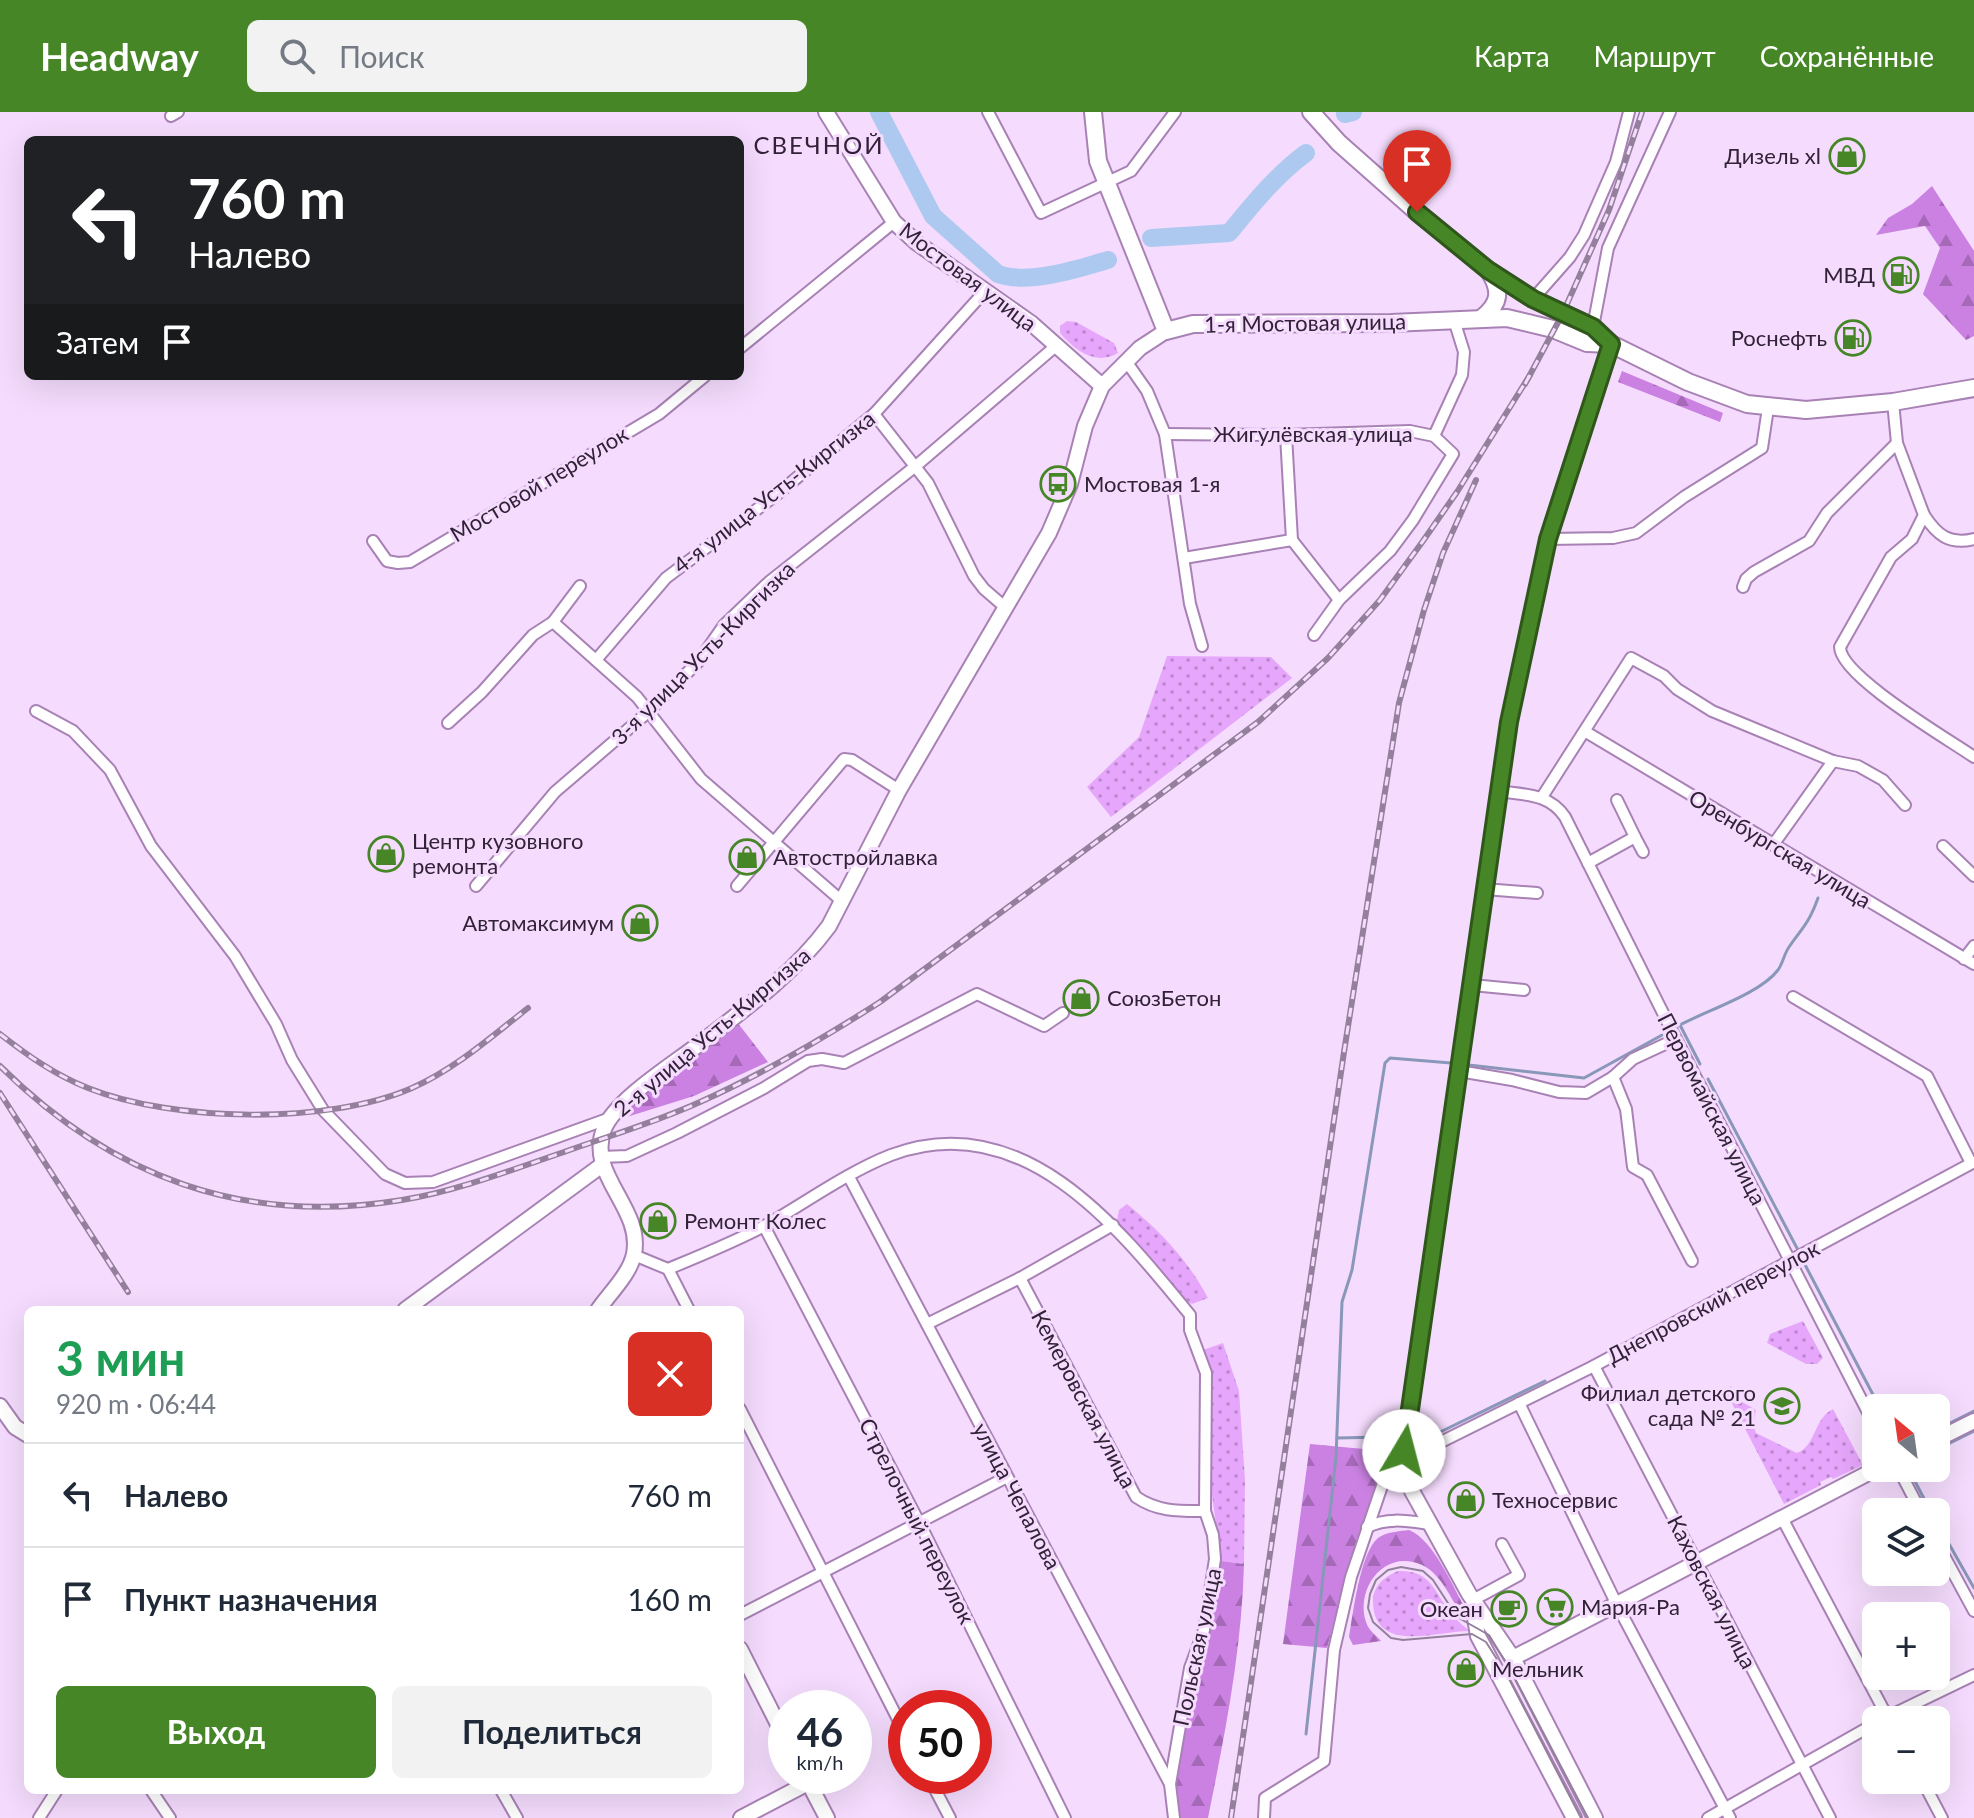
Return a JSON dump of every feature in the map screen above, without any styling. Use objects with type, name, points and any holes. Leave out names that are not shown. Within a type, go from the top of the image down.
[{"type":"main road","name":"Мостовая улица","points":[[826,112],[894,222],[917,243],[986,290],[1057,345],[1102,386]]},
{"type":"main road","points":[[1093,112],[1098,161],[1166,331]]},
{"type":"main road","points":[[1311,112],[1350,153],[1488,270],[1533,299],[1593,327],[1611,344],[1701,387],[1747,404],[1818,410],[1893,402],[1974,388]]},
{"type":"main road","points":[[1482,318],[1492,310],[1499,293],[1488,270]]},
{"type":"main road","name":"1-я Мостовая улица","points":[[1102,386],[1149,341],[1166,331],[1193,324],[1391,323],[1482,318],[1529,322],[1587,343],[1611,344]]},
{"type":"main road","points":[[1595,1818],[1513,1658],[1471,1597],[1412,1491],[1404,1451],[1509,722],[1548,539],[1611,344]]},
{"type":"main road","name":"2-я улица Усть-Киргизка","points":[[610,1118],[644,1085],[758,999],[815,945],[843,902],[899,790],[1061,509],[1085,426],[1102,386]]},
{"type":"main road","points":[[601,1306],[631,1262],[635,1232],[602,1161],[601,1139],[610,1118]]},
{"type":"main road","points":[[410,1306],[602,1161]]},
{"type":"main road","points":[[0,1406],[15,1427],[24,1433]]},
{"type":"main road","points":[[1950,1433],[1974,1421]]},
{"type":"main road","points":[[1513,1658],[1862,1476]]},
{"type":"main road","points":[[1471,1597],[1477,1616],[1478,1636],[1574,1818]]},
{"type":"main road","points":[[1478,1636],[1487,1630],[1496,1632]]},
{"type":"main road","points":[[744,1657],[768,1704]]},
{"type":"main road","points":[[741,1818],[781,1794]]},
{"type":"main road","points":[[814,1794],[827,1818]]},
{"type":"street","points":[[988,112],[1041,213],[1131,171],[1175,112]]},
{"type":"street","points":[[1533,299],[1570,257],[1584,235],[1616,162],[1629,112]]},
{"type":"street","points":[[1593,327],[1608,248],[1670,112]]},
{"type":"street","points":[[744,345],[894,222]]},
{"type":"street","name":"4-я улица Усть-Киргизка","points":[[596,660],[666,578],[776,495],[874,414],[986,290]]},
{"type":"street","points":[[1434,436],[1462,375],[1464,352],[1454,320]]},
{"type":"street","name":"3-я улица Усть-Киргизка","points":[[476,886],[555,792],[647,713],[699,661],[724,625],[769,582],[917,465],[1057,345]]},
{"type":"street","points":[[1126,361],[1147,391],[1165,434],[1190,604],[1202,646]]},
{"type":"street","name":"Мостовой переулок","points":[[373,541],[387,561],[410,562],[659,414],[700,380]]},
{"type":"street","points":[[1893,402],[1897,443],[1924,515],[1935,532],[1945,538],[1955,541],[1974,539]]},
{"type":"street","points":[[1548,539],[1613,538],[1636,533],[1684,497],[1762,448],[1768,408]]},
{"type":"street","points":[[874,414],[917,465],[940,503],[974,576],[1006,608]]},
{"type":"street","name":"Жигулёвская улица","points":[[1165,434],[1286,435],[1410,431],[1434,436],[1453,454],[1413,520],[1390,551],[1339,600]]},
{"type":"street","points":[[1286,435],[1292,540],[1339,600],[1314,635]]},
{"type":"street","points":[[1743,587],[1754,572],[1809,541],[1827,513],[1897,443]]},
{"type":"street","points":[[1924,515],[1912,539],[1891,557],[1840,647],[1843,659],[1860,680],[1974,757]]},
{"type":"street","points":[[1184,558],[1292,540]]},
{"type":"street","points":[[448,723],[482,692],[533,635],[553,622],[580,586]]},
{"type":"street","points":[[553,622],[637,697],[701,779],[843,902]]},
{"type":"street","points":[[1498,791],[1542,797],[1631,658],[1664,676],[1677,689],[1712,711],[1833,761],[1858,766],[1883,780],[1905,805]]},
{"type":"street","name":"2-я улица Усть-Киргизка","points":[[36,711],[73,731],[110,770],[151,846],[235,956],[323,1110],[385,1174],[405,1183],[433,1182],[610,1118]]},
{"type":"street","name":"Оренбургская улица","points":[[1586,732],[1969,961]]},
{"type":"street","points":[[737,886],[844,759],[852,760],[899,790]]},
{"type":"street","points":[[1773,845],[1833,761]]},
{"type":"street","name":"Первомайская улица","points":[[1542,797],[1555,805],[1565,817],[1862,1402]]},
{"type":"street","points":[[1617,800],[1643,852]]},
{"type":"street","points":[[1588,863],[1635,837]]},
{"type":"street","points":[[1943,846],[1974,876]]},
{"type":"street","points":[[1484,889],[1537,893]]},
{"type":"street","points":[[1969,961],[1974,946]]},
{"type":"street","points":[[1472,985],[1524,990]]},
{"type":"street","points":[[602,1161],[627,1156],[649,1146],[764,1088],[808,1061],[822,1059],[844,1063],[977,994],[1044,1026],[1063,1013]]},
{"type":"street","points":[[1793,997],[1927,1076],[1972,1162]]},
{"type":"street","points":[[1459,1071],[1559,1092],[1586,1093],[1613,1077],[1633,1059],[1676,1039]]},
{"type":"street","points":[[1613,1077],[1626,1109],[1633,1167],[1647,1175],[1692,1261]]},
{"type":"street","name":"Польская улица","points":[[668,1269],[764,1226],[889,1156],[930,1143],[967,1143],[1015,1156],[1072,1190],[1113,1225],[1190,1315],[1190,1330],[1206,1373],[1205,1511],[1213,1535],[1215,1559],[1204,1630],[1190,1668],[1170,1784]]},
{"type":"street","name":"Днепровский переулок","points":[[1404,1451],[1433,1446],[1594,1366],[1972,1162]]},
{"type":"street","name":"улица Чепалова","points":[[849,1177],[1170,1784],[1174,1818]]},
{"type":"street","points":[[927,1324],[1020,1278],[1113,1225]]},
{"type":"street","name":"Стрелочный переулок","points":[[764,1226],[920,1524],[1065,1818]]},
{"type":"street","points":[[631,1262],[668,1269],[687,1306]]},
{"type":"street","name":"Кемеровская улица","points":[[1020,1278],[1136,1497],[1151,1507],[1163,1510],[1205,1511]]},
{"type":"street","name":"Каховская улица","points":[[1594,1366],[1830,1818]]},
{"type":"street","points":[[1519,1403],[1617,1605],[1727,1814]]},
{"type":"street","points":[[744,1417],[888,1700]]},
{"type":"street","points":[[1264,1818],[1265,1798],[1324,1761],[1334,1650],[1367,1527],[1384,1480],[1404,1451]]},
{"type":"street","points":[[744,1613],[1007,1477]]},
{"type":"street","points":[[1782,1518],[1879,1706]]},
{"type":"street","points":[[1367,1527],[1378,1521],[1398,1519],[1430,1524]]},
{"type":"street","points":[[1471,1597],[1519,1575],[1502,1544]]},
{"type":"street","points":[[1950,1567],[1974,1611]]},
{"type":"street","points":[[1912,1706],[1974,1675]]},
{"type":"street","points":[[1708,1818],[1727,1814],[1802,1765],[1862,1731]]},
{"type":"street","points":[[39,1818],[54,1794]]},
{"type":"street","points":[[154,1794],[170,1818]]},
{"type":"street","points":[[503,1794],[517,1818]]},
{"type":"street","points":[[937,1794],[950,1818]]},
{"type":"street","points":[[1929,1794],[1942,1818]]},
{"type":"shaded area","points":[[1067,321],[1076,322],[1114,343],[1118,353],[1101,358],[1079,351],[1060,333],[1060,326]]},
{"type":"shaded area","points":[[1167,656],[1271,657],[1292,678],[1111,817],[1087,787],[1139,737]]},
{"type":"shaded area","points":[[1127,1204],[1172,1247],[1208,1298],[1192,1304],[1183,1299],[1117,1221],[1119,1210]]},
{"type":"shaded area","points":[[1803,1321],[1823,1358],[1817,1364],[1806,1364],[1767,1343],[1770,1334]]},
{"type":"shaded area","points":[[1223,1343],[1239,1391],[1245,1480],[1244,1564],[1221,1561],[1211,1483],[1209,1390],[1203,1350]]},
{"type":"shaded area","points":[[1731,1386],[1739,1400],[1756,1410],[1753,1425],[1756,1433],[1797,1453],[1808,1444],[1822,1419],[1833,1409],[1862,1465],[1820,1482],[1821,1485],[1784,1504],[1725,1390]]},
{"type":"shaded area","points":[[1398,1571],[1425,1578],[1453,1616],[1469,1631],[1410,1636],[1396,1635],[1385,1629],[1377,1620],[1373,1598],[1380,1583]]},
{"type":"green space","points":[[1932,186],[1974,251],[1974,336],[1966,340],[1923,294],[1940,248],[1925,226],[1876,235],[1888,218],[1912,204]]},
{"type":"green space","points":[[1622,371],[1723,413],[1720,422],[1618,382]]},
{"type":"green space","points":[[737,1022],[768,1062],[694,1096],[617,1120],[646,1090]]},
{"type":"green space","points":[[1310,1444],[1396,1452],[1363,1523],[1327,1648],[1283,1644]]},
{"type":"green space","points":[[1409,1530],[1427,1543],[1435,1554],[1466,1610],[1461,1614],[1444,1586],[1428,1569],[1409,1561],[1396,1562],[1376,1574],[1365,1596],[1366,1622],[1381,1641],[1353,1645],[1349,1637],[1366,1557],[1378,1538]]},
{"type":"green space","points":[[1221,1561],[1244,1564],[1232,1691],[1208,1818],[1180,1818],[1176,1784],[1196,1670],[1208,1630]]},
{"type":"waterway","points":[[879,112],[933,216],[998,274],[1038,277],[1108,260]]},
{"type":"waterway","points":[[1345,114],[1353,112]]},
{"type":"waterway","points":[[1151,238],[1229,233],[1275,180],[1306,153]]},
{"type":"waterway","points":[[1678,1026],[1746,994],[1770,979],[1809,919],[1818,898]]},
{"type":"waterway","points":[[1680,1025],[1700,1064]]},
{"type":"waterway","points":[[1469,1065],[1584,1078],[1664,1034]]},
{"type":"waterway","points":[[1306,1734],[1336,1457],[1342,1302],[1352,1270],[1385,1063],[1390,1058],[1451,1063]]},
{"type":"waterway","points":[[1708,1079],[1799,1252]]},
{"type":"waterway","points":[[1802,1259],[1873,1394]]},
{"type":"waterway","points":[[1432,1436],[1545,1381]]},
{"type":"waterway","points":[[1950,1423],[1974,1411]]},
{"type":"waterway","points":[[1950,1443],[1974,1431]]},
{"type":"waterway","points":[[1337,1438],[1383,1437]]},
{"type":"waterway","points":[[1915,1482],[1924,1498]]},
{"type":"waterway","points":[[1950,1546],[1974,1588]]},
{"type":"tram line","points":[[1581,1818],[1507,1675],[1486,1642],[1472,1634],[1403,1640],[1391,1638],[1373,1622],[1368,1608],[1370,1594],[1376,1580],[1388,1570],[1401,1567],[1423,1571],[1433,1580],[1457,1617],[1489,1635],[1588,1818]]},
{"type":"railway","points":[[1525,384],[1562,315],[1609,210],[1642,112]]},
{"type":"railway","points":[[0,1066],[43,1105],[134,1164],[183,1184],[234,1198],[288,1206],[344,1206],[402,1200],[443,1191],[504,1173],[700,1102],[747,1080],[880,1002],[1258,722],[1328,658],[1380,600],[1457,492],[1530,375]]},
{"type":"railway","points":[[1231,1818],[1399,703],[1443,553],[1476,480]]},
{"type":"railway","points":[[0,1034],[64,1077],[123,1099],[206,1113],[295,1113],[377,1100],[412,1088],[458,1062],[528,1008]]},
{"type":"railway","points":[[0,1093],[128,1292]]},
{"type":"place","name":"Дизель xl","points":[[1847,156]]},
{"type":"place","name":"МВД","points":[[1901,275]]},
{"type":"place","name":"Роснефть","points":[[1853,338]]},
{"type":"place","name":"Мостовая 1-я","points":[[1058,484]]},
{"type":"place","name":"Центр кузовного ремонта","points":[[386,854]]},
{"type":"place","name":"Автостройлавка","points":[[747,857]]},
{"type":"place","name":"Автомаксимум","points":[[640,923]]},
{"type":"place","name":"СоюзБетон","points":[[1081,998]]},
{"type":"place","name":"Ремонт Колес","points":[[658,1221]]},
{"type":"place","name":"Филиал детского сада № 21","points":[[1782,1406]]},
{"type":"place","name":"Техносервис","points":[[1466,1500]]},
{"type":"place","name":"Мария-Ра","points":[[1555,1607]]},
{"type":"place","name":"Океан","points":[[1509,1609]]},
{"type":"place","name":"Мельник","points":[[1466,1669]]},
{"type":"district","name":"СВЕЧНОЙ","points":[[819,146]]},
{"type":"route","points":[[1404,1451],[1509,722],[1548,539],[1611,344],[1593,327],[1562,315],[1488,270],[1417,212]]}]
